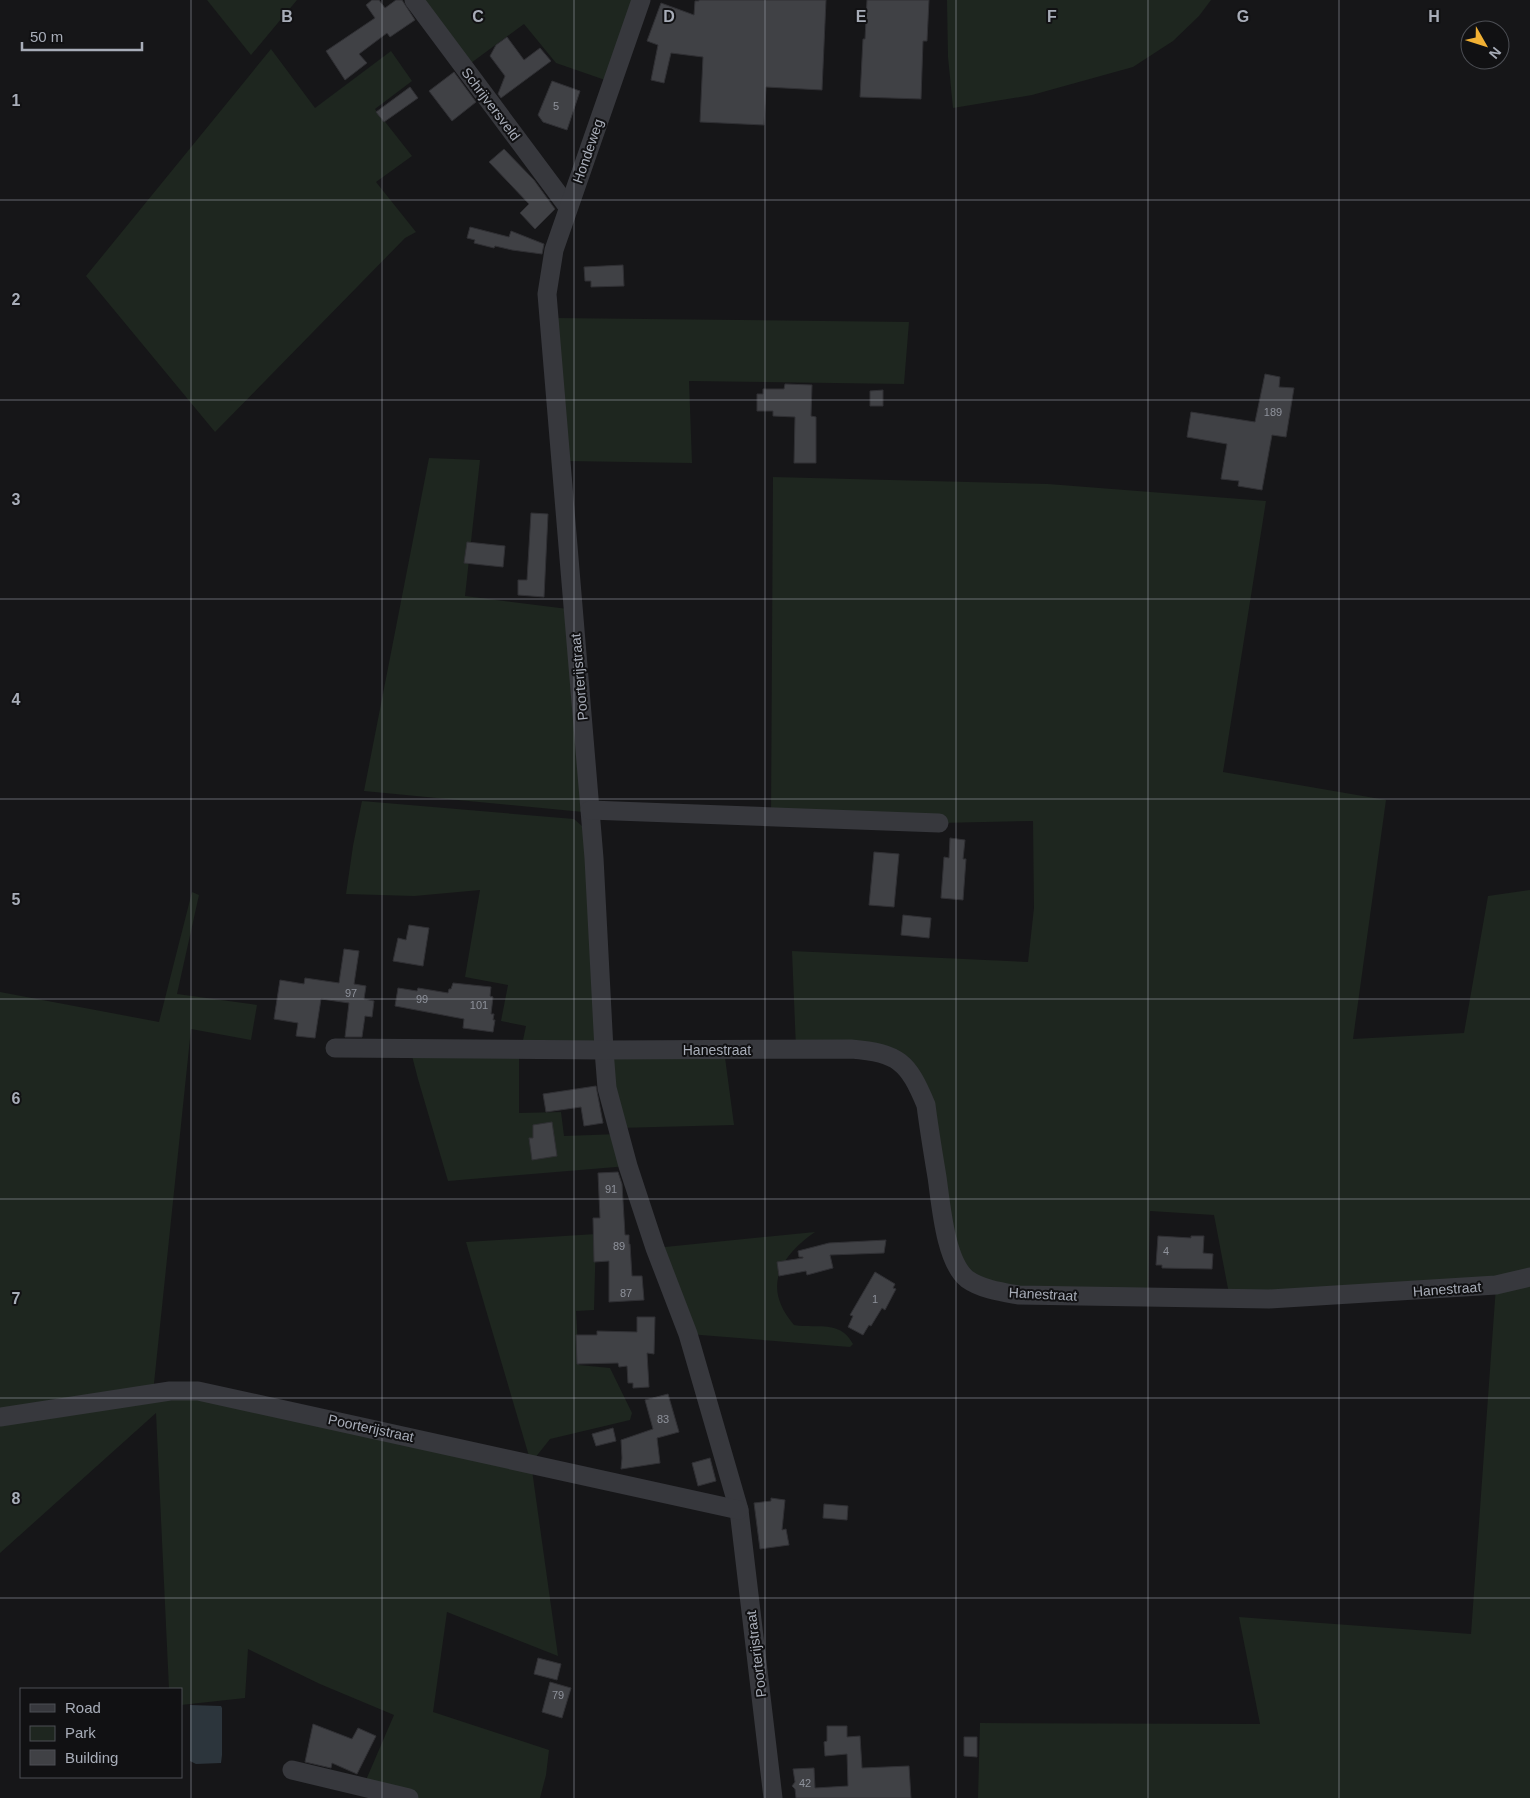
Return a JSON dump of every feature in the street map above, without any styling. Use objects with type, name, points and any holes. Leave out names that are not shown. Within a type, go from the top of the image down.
[{"type":"street","name":"Schrijversveld","points":[[414,0],[568,207]]},
{"type":"street","name":"Hondeweg","points":[[548,305],[547,294],[554,250],[641,0]]},
{"type":"street","name":"Poorterijstraat","points":[[548,305],[594,858],[607,1088],[628,1166],[688,1334],[739,1510],[773,1798]]},
{"type":"street","points":[[590,810],[939,823]]},
{"type":"street","points":[[335,1048],[604,1050]]},
{"type":"street","name":"Hanestraat","points":[[604,1050],[851,1049],[872,1050],[888,1055],[906,1067],[918,1085],[926,1105],[946,1236],[958,1266],[967,1278],[986,1288],[1000,1292],[1018,1295],[1269,1299],[1496,1286],[1530,1277]]},
{"type":"street","name":"Poorterijstraat","points":[[0,1416],[170,1390],[198,1391],[739,1510]]},
{"type":"street","points":[[292,1770],[409,1798]]},
{"type":"green space","points":[[207,0],[297,0],[251,55]]},
{"type":"green space","points":[[424,0],[636,0],[608,81],[556,63],[524,24],[471,63]]},
{"type":"green space","points":[[947,0],[1211,0],[1199,16],[1173,41],[1133,67],[1032,95],[953,108],[948,57]]},
{"type":"green space","points":[[271,49],[315,108],[391,51],[412,81],[375,109],[412,156],[376,182],[416,232],[405,238],[215,432],[86,276]]},
{"type":"green space","points":[[555,318],[909,322],[904,384],[689,381],[692,463],[566,461]]},
{"type":"green space","points":[[429,458],[480,460],[465,596],[568,609],[583,812],[364,791]]},
{"type":"green space","points":[[773,477],[1048,484],[1266,501],[1223,772],[1386,800],[1353,1039],[1464,1033],[1488,896],[1530,890],[1530,1798],[978,1798],[980,1723],[1260,1724],[1239,1617],[1471,1634],[1496,1286],[1230,1299],[1214,1215],[1150,1211],[1148,1298],[1018,1295],[958,1266],[926,1105],[888,1055],[796,1049],[792,951],[1028,962],[1034,908],[1033,821],[939,823],[771,817]]},
{"type":"green space","points":[[362,801],[574,819],[582,826],[586,839],[595,1040],[589,1044],[522,1045],[526,1026],[501,1021],[508,985],[465,977],[480,890],[414,896],[346,894]]},
{"type":"green space","points":[[192,892],[199,895],[177,994],[257,1005],[251,1040],[191,1029],[153,1393],[170,1391],[531,1463],[558,1656],[447,1612],[433,1712],[549,1750],[546,1775],[540,1798],[409,1798],[363,1787],[394,1715],[320,1684],[248,1649],[245,1698],[182,1705],[182,1688],[169,1688],[156,1413],[0,1553],[0,992],[159,1022]]},
{"type":"green space","points":[[604,1050],[724,1050],[734,1125],[617,1128]]},
{"type":"green space","points":[[411,1052],[519,1057],[519,1113],[561,1112],[564,1136],[619,1134],[628,1166],[448,1181]]},
{"type":"green space","points":[[815,1232],[792,1252],[784,1263],[779,1274],[777,1286],[779,1298],[784,1311],[794,1325],[834,1328],[848,1336],[853,1344],[850,1347],[688,1334],[655,1248]]},
{"type":"green space","points":[[596,1234],[594,1310],[576,1311],[579,1365],[610,1368],[632,1413],[630,1420],[550,1439],[531,1463],[466,1242]]},
{"type":"shaded area","points":[[190,1705],[221,1706],[221,1763],[196,1764],[190,1761]]},
{"type":"building","points":[[372,0],[379,0],[385,8],[396,0],[402,0],[415,20],[390,37],[387,33],[359,54],[367,63],[345,80],[326,51],[375,18],[366,5]]},
{"type":"building","points":[[826,0],[822,90],[766,87],[764,125],[700,122],[703,57],[671,53],[664,83],[651,80],[658,45],[647,41],[661,3],[694,15],[695,1]]},
{"type":"building","points":[[867,0],[929,0],[927,41],[923,41],[921,99],[860,97]]},
{"type":"building","points":[[507,37],[524,60],[540,48],[551,61],[501,98],[498,94],[505,76],[490,56],[496,45]]},
{"type":"building","points":[[454,72],[476,102],[452,121],[429,91]]},
{"type":"building","points":[[552,81],[580,91],[567,130],[543,122],[538,115]]},
{"type":"building","points":[[410,87],[418,98],[384,122],[376,112]]},
{"type":"building","points":[[504,149],[534,180],[555,209],[535,229],[520,213],[529,204],[489,162]]},
{"type":"building","points":[[470,227],[509,237],[511,231],[544,244],[542,254],[495,246],[494,248],[474,243],[475,240],[467,238]]},
{"type":"building","points":[[623,265],[624,286],[591,287],[591,281],[585,281],[584,267]]},
{"type":"building","points":[[1265,374],[1280,377],[1279,387],[1294,388],[1286,437],[1272,435],[1262,490],[1238,486],[1239,481],[1221,479],[1227,444],[1187,437],[1191,412],[1255,422]]},
{"type":"building","points":[[785,384],[812,385],[811,416],[816,417],[816,463],[794,463],[795,417],[773,416],[773,411],[757,411],[757,394],[763,394],[763,389],[784,389]]},
{"type":"building","points":[[883,390],[883,406],[870,406],[870,391]]},
{"type":"building","points":[[531,513],[548,514],[544,597],[518,595],[518,580],[527,580]]},
{"type":"building","points":[[467,542],[505,546],[503,567],[464,563]]},
{"type":"building","points":[[950,838],[965,840],[963,859],[966,859],[963,900],[941,898],[944,857],[949,858]]},
{"type":"building","points":[[874,852],[899,854],[894,907],[869,905]]},
{"type":"building","points":[[903,915],[931,918],[929,938],[901,935]]},
{"type":"building","points":[[409,925],[429,928],[423,966],[393,961],[398,938],[406,940]]},
{"type":"building","points":[[344,949],[359,951],[354,984],[366,986],[364,999],[374,1001],[372,1017],[365,1016],[362,1037],[345,1037],[349,1003],[321,999],[315,1038],[296,1036],[298,1023],[274,1019],[280,980],[304,984],[305,978],[339,983]]},
{"type":"building","points":[[453,983],[491,987],[490,996],[493,997],[491,1014],[494,1014],[493,1020],[495,1020],[493,1032],[463,1028],[464,1019],[395,1006],[398,988],[417,991],[418,988],[448,993]]},
{"type":"building","points":[[596,1086],[603,1123],[584,1126],[581,1107],[546,1112],[543,1094]]},
{"type":"building","points":[[552,1122],[557,1156],[532,1160],[529,1138],[533,1138],[533,1125]]},
{"type":"building","points":[[618,1172],[622,1184],[625,1235],[629,1235],[632,1276],[642,1276],[644,1300],[609,1302],[609,1261],[594,1262],[593,1218],[600,1218],[598,1173]]},
{"type":"building","points":[[1158,1236],[1191,1238],[1191,1236],[1204,1236],[1203,1253],[1213,1254],[1212,1269],[1162,1268],[1162,1265],[1156,1265]]},
{"type":"building","points":[[886,1240],[884,1253],[830,1255],[833,1268],[807,1275],[806,1271],[779,1276],[777,1262],[803,1258],[799,1257],[798,1251],[829,1243]]},
{"type":"building","points":[[875,1272],[895,1284],[893,1288],[896,1289],[885,1310],[882,1308],[863,1335],[848,1327],[853,1316],[850,1315]]},
{"type":"building","points":[[637,1317],[655,1317],[654,1354],[647,1353],[649,1387],[633,1388],[633,1383],[628,1383],[627,1366],[619,1367],[618,1363],[577,1364],[576,1335],[597,1335],[597,1331],[637,1332]]},
{"type":"building","points":[[668,1394],[679,1432],[657,1438],[660,1463],[621,1469],[621,1440],[653,1429],[645,1400]]},
{"type":"building","points":[[613,1428],[616,1441],[596,1446],[592,1434]]},
{"type":"building","points":[[710,1458],[716,1481],[698,1486],[692,1463]]},
{"type":"building","points":[[771,1498],[785,1500],[782,1530],[786,1529],[789,1545],[760,1549],[754,1503],[771,1501]]},
{"type":"building","points":[[824,1504],[848,1506],[847,1520],[823,1518]]},
{"type":"building","points":[[538,1658],[561,1664],[557,1680],[534,1674]]},
{"type":"building","points":[[550,1682],[571,1688],[562,1718],[542,1712]]},
{"type":"building","points":[[313,1724],[352,1739],[358,1728],[376,1736],[357,1774],[332,1763],[331,1768],[305,1762]]},
{"type":"building","points":[[827,1726],[847,1726],[847,1737],[860,1736],[862,1768],[909,1766],[911,1798],[796,1798],[795,1789],[792,1786],[795,1782],[793,1769],[814,1768],[815,1788],[848,1786],[847,1754],[825,1756],[824,1742],[827,1741]]},
{"type":"building","points":[[964,1737],[977,1737],[977,1757],[964,1756]]}]
